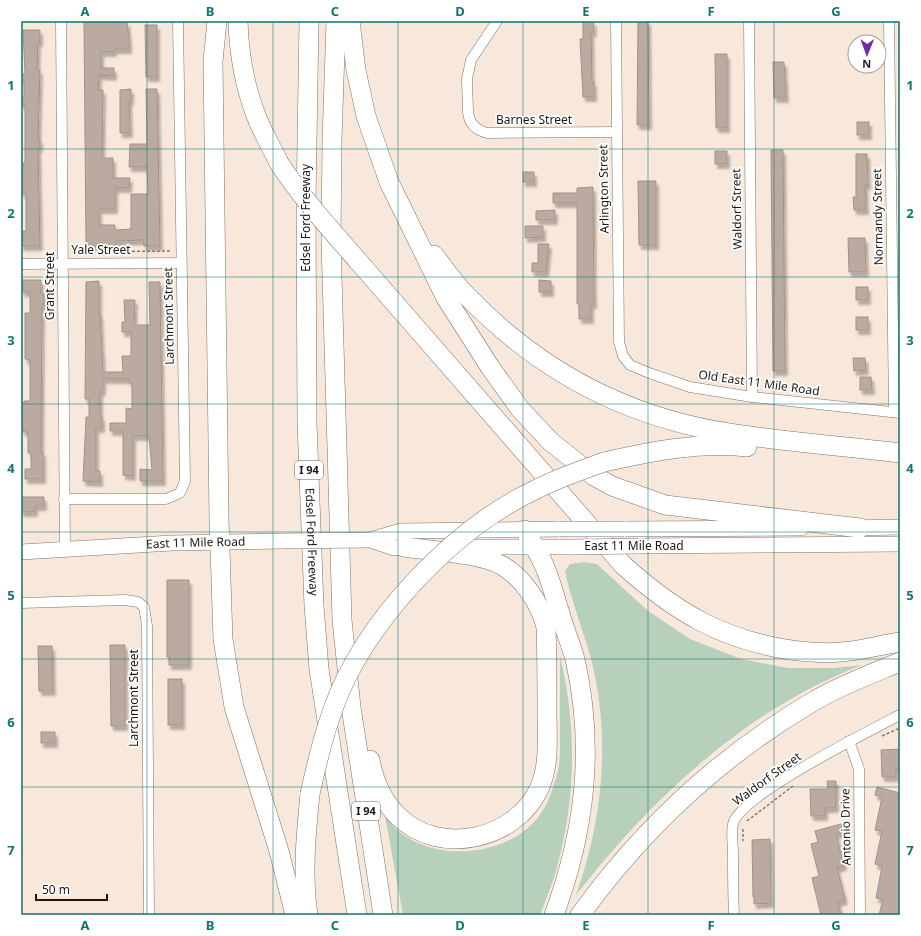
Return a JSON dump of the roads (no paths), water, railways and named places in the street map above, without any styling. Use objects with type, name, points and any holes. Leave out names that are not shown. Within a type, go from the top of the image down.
[{"type":"highway","points":[[217,21],[213,61],[219,520],[221,542],[223,639],[232,695],[239,725],[279,850],[295,915]]},
{"type":"highway","points":[[238,21],[241,58],[249,93],[257,118],[279,163],[309,205],[623,565],[668,602],[706,626],[754,644],[804,651],[840,652],[900,642]]},
{"type":"highway","name":"Edsel Ford Freeway","points":[[309,21],[306,203],[307,407],[310,529],[314,606],[319,669],[357,915]]},
{"type":"highway","name":"Edsel Ford Freeway","points":[[336,21],[332,140],[331,249],[342,620],[351,706],[383,915]]},
{"type":"highway","points":[[350,21],[356,70],[366,116],[382,165],[396,196],[446,298],[490,367],[520,408],[551,442],[594,476],[631,494],[665,504],[860,528]]},
{"type":"highway","points":[[396,196],[431,251],[464,294],[498,327],[528,351],[593,392],[644,413],[721,432],[900,453]]},
{"type":"highway","points":[[308,915],[304,876],[310,794],[331,716],[342,687],[370,638],[408,589],[459,540],[514,501],[536,489],[604,462],[684,446],[731,446],[900,464]]},
{"type":"highway","points":[[525,530],[546,568],[575,658],[581,694],[586,752],[584,798],[573,856],[565,885],[554,915]]},
{"type":"highway","points":[[351,706],[365,732],[376,785],[398,817],[422,832],[454,840],[469,839],[496,830],[508,824],[527,808],[543,780],[546,767],[547,739],[546,627],[543,613],[537,602],[520,580],[503,566],[476,557],[404,547]]},
{"type":"highway","points":[[580,915],[596,893],[646,835],[674,805],[709,775],[776,725],[815,700],[853,681],[900,662]]},
{"type":"main road","name":"East 11 Mile Road","points":[[21,552],[65,551],[172,543],[370,540],[401,531],[900,527]]},
{"type":"main road","name":"East 11 Mile Road","points":[[370,540],[394,548],[900,544]]},
{"type":"street","name":"Grant Street","points":[[62,21],[65,551]]},
{"type":"street","name":"Larchmont Street","points":[[64,499],[166,499],[177,495],[183,487],[185,476],[178,21]]},
{"type":"street","name":"Barnes Street","points":[[497,21],[475,52],[468,70],[468,118],[474,126],[487,133],[616,132]]},
{"type":"street","name":"Arlington Street","points":[[616,21],[619,342],[623,356]]},
{"type":"street","name":"Waldorf Street","points":[[748,21],[752,397]]},
{"type":"street","name":"Normandy Street","points":[[889,21],[897,413]]},
{"type":"street","name":"Yale Street","points":[[21,264],[182,262]]},
{"type":"street","name":"Old East 11 Mile Road","points":[[623,356],[630,365],[676,383],[752,397],[897,413]]},
{"type":"street","name":"Larchmont Street","points":[[21,603],[125,600],[138,602],[144,607],[147,626],[149,915]]},
{"type":"street","name":"Waldorf Street","points":[[734,915],[733,838],[735,819],[747,807],[779,783],[813,761],[900,715]]},
{"type":"street","name":"Antonio Drive","points":[[849,741],[859,769],[860,915]]}]
